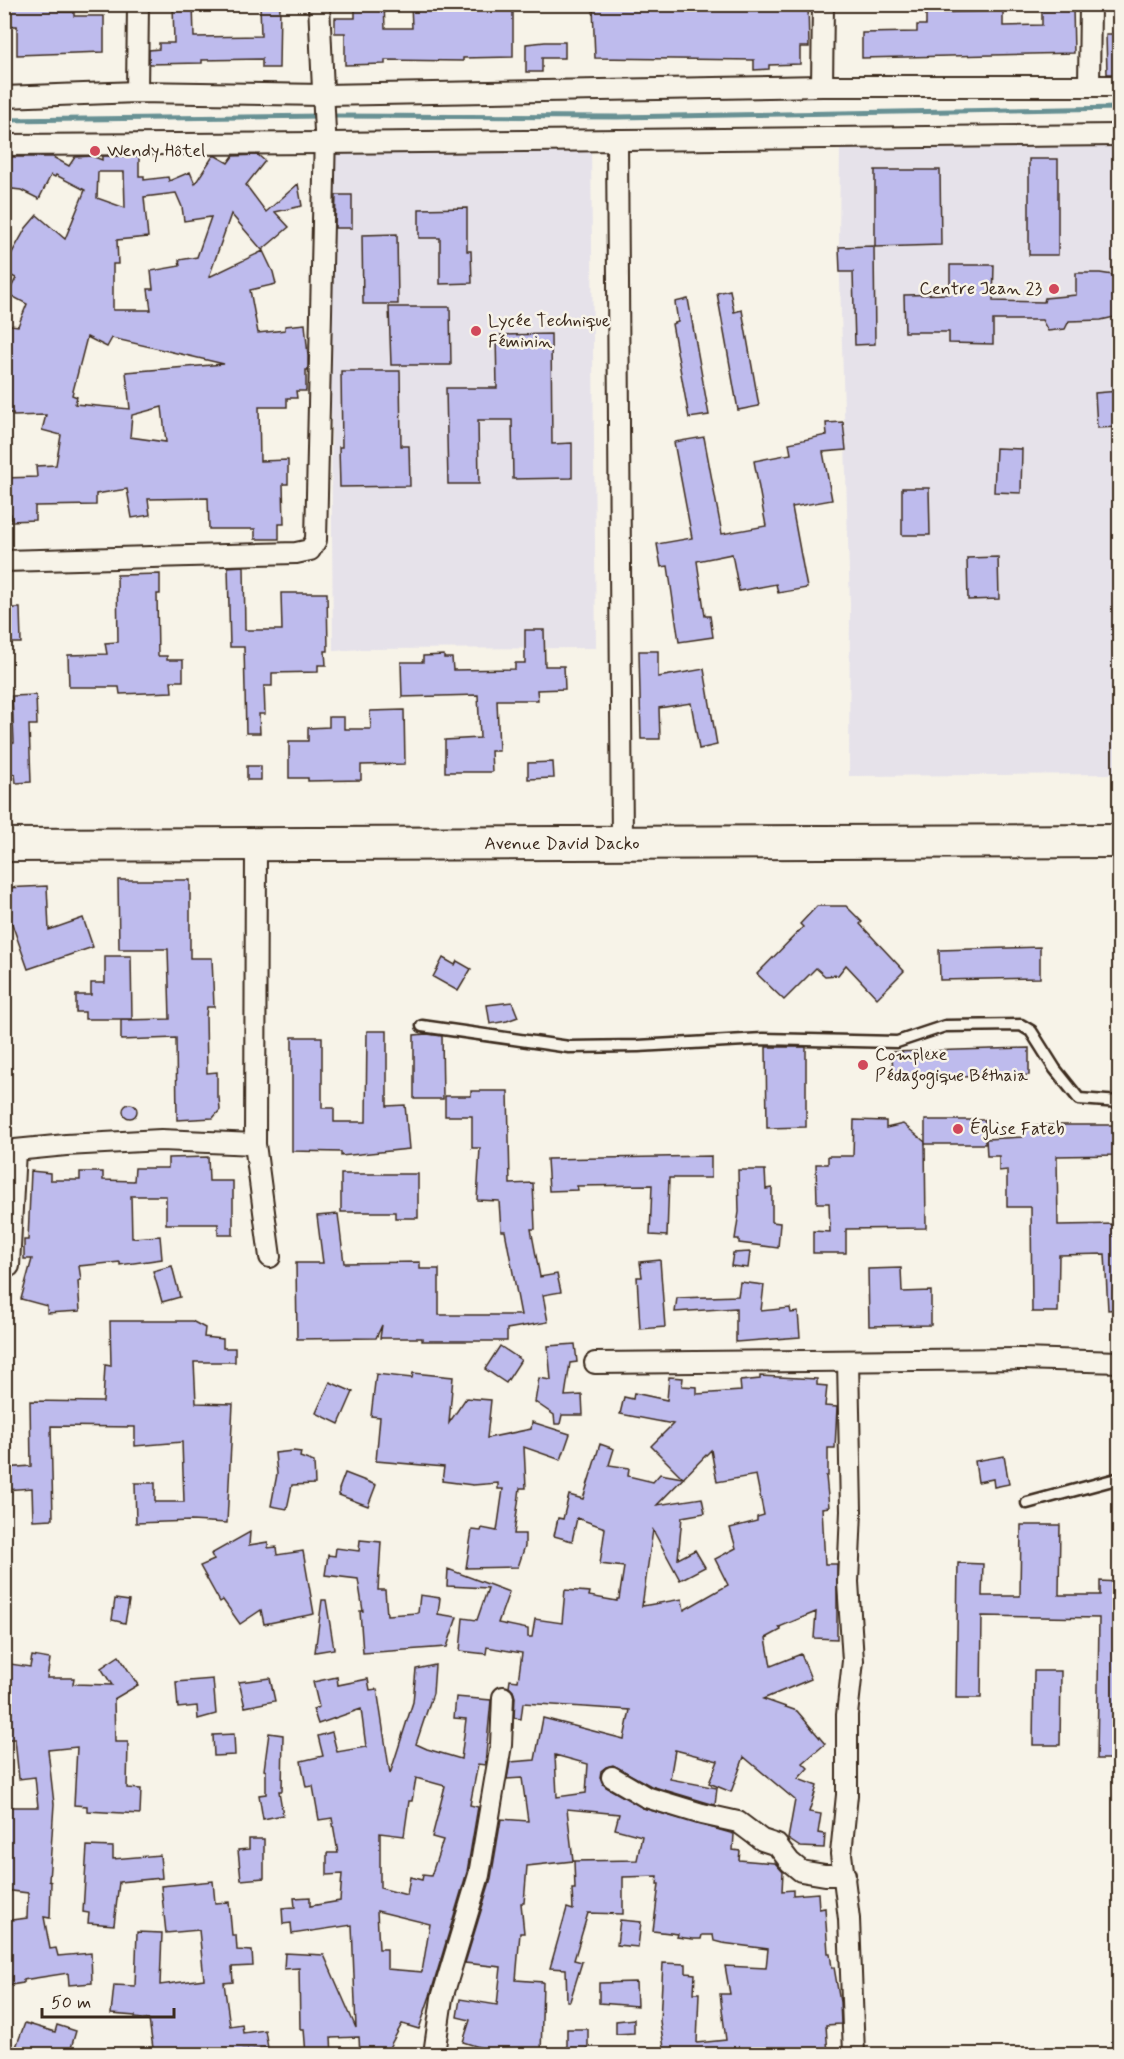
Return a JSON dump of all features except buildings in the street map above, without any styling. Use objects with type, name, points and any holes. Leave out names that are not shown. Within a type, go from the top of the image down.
[{"type":"main road","name":"Avenue David Dacko","points":[[4,845],[1119,841]]},
{"type":"street","points":[[137,92],[138,4]]},
{"type":"street","points":[[4,561],[284,553],[310,550],[316,540],[325,138],[320,4]]},
{"type":"street","points":[[822,86],[823,4]]},
{"type":"street","points":[[1089,86],[1090,4]]},
{"type":"street","points":[[4,96],[137,92],[323,100],[822,86],[1119,87]]},
{"type":"street","points":[[4,145],[325,138],[617,140],[1119,135]]},
{"type":"street","points":[[617,140],[621,844]]},
{"type":"street","points":[[256,844],[255,1144],[270,1257]]},
{"type":"street","points":[[9,1266],[15,1150],[161,1140],[255,1144]]},
{"type":"street","points":[[595,1363],[1021,1359],[1119,1362]]},
{"type":"street","points":[[848,1361],[850,1500],[848,1582],[853,1661],[847,1715],[847,1795],[841,1854],[849,1919],[854,2055]]},
{"type":"street","points":[[434,2055],[442,1998],[479,1875],[501,1745],[503,1697]]},
{"type":"street","points":[[612,1778],[646,1797],[738,1822],[762,1840],[777,1845],[790,1862],[801,1871],[825,1875],[845,1875]]},
{"type":"lane","points":[[422,1026],[569,1047],[639,1046],[762,1039],[897,1042],[945,1026],[1021,1025],[1031,1031],[1055,1069],[1079,1099],[1119,1102]]},
{"type":"lane","points":[[1028,1503],[1119,1478]]},
{"type":"shaded area","points":[[1119,142],[1119,774],[849,776],[850,605],[839,247],[840,145]]},
{"type":"shaded area","points":[[591,145],[596,648],[333,651],[329,155]]},
{"type":"waterway","points":[[329,116],[618,117],[1120,108]]},
{"type":"waterway","points":[[4,120],[320,116]]},
{"type":"place","name":"Wendy Hôtel","points":[[95,151]]},
{"type":"place","name":"Centre Jean 23","points":[[1054,289]]},
{"type":"place","name":"Lycée Technique Féminin","points":[[476,331]]},
{"type":"place","name":"Complexe Pédagogique Béthaia","points":[[863,1065]]},
{"type":"place","name":"Église Fateb","points":[[958,1129]]}]
